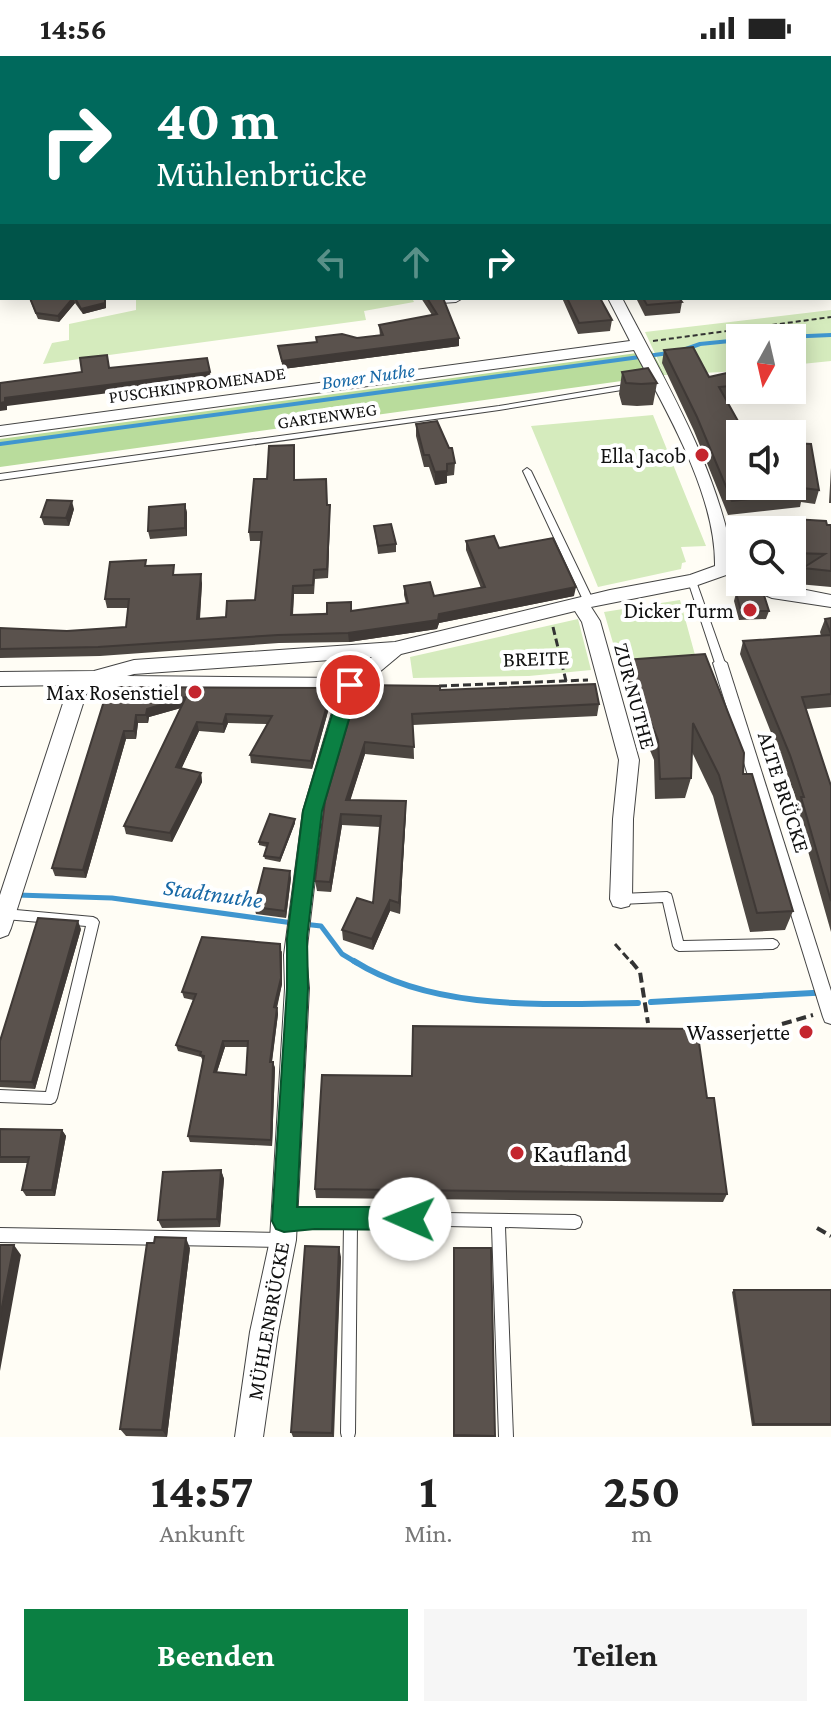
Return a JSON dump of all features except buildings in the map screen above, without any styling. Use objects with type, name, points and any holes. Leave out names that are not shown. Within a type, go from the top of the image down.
[{"type":"street","points":[[616,300],[694,455],[718,525],[726,565]]},
{"type":"street","name":"PUSCHKINPROMENADE","points":[[0,431],[641,352]]},
{"type":"street","name":"BREITE","points":[[87,678],[134,667],[395,649],[584,603],[726,575]]},
{"type":"street","points":[[798,596],[831,601]]},
{"type":"street","name":"ZUR NUTHE","points":[[584,603],[629,760],[623,819],[621,899]]},
{"type":"street","name":"BREITE","points":[[0,679],[87,678],[118,683],[350,685],[395,649]]},
{"type":"street","name":"ALTE BRÜCKE","points":[[720,663],[822,970],[830,1012]]},
{"type":"street","points":[[2,921],[77,698],[87,678]]},
{"type":"street","name":"MÜHLENBRÜCKE","points":[[249,1437],[283,1230],[299,929],[313,811],[350,685]]},
{"type":"lane","name":"GARTENWEG","points":[[0,477],[657,383]]},
{"type":"lane","points":[[527,471],[584,603]]},
{"type":"lane","name":"ALTE BRÜCKE","points":[[692,581],[720,663]]},
{"type":"lane","points":[[621,899],[667,897],[679,946],[773,944]]},
{"type":"lane","points":[[0,1096],[51,1098],[93,922],[2,921]]},
{"type":"lane","points":[[348,1433],[351,1217]]},
{"type":"lane","points":[[0,1235],[283,1230],[351,1217],[575,1222]]},
{"type":"lane","points":[[498,1221],[506,1437]]},
{"type":"path","points":[[641,352],[716,331],[831,317]]},
{"type":"path","points":[[718,525],[726,525]]},
{"type":"path","points":[[546,612],[566,681]]},
{"type":"path","name":"BREITE","points":[[433,687],[607,680]]},
{"type":"path","points":[[615,944],[640,972],[648,1023]]},
{"type":"path","points":[[782,1024],[830,1012]]},
{"type":"path","points":[[817,1228],[831,1236]]},
{"type":"green space","points":[[136,300],[414,302],[364,311],[366,320],[43,364],[52,343],[69,340],[69,324],[136,310]]},
{"type":"green space","points":[[831,310],[831,361],[806,364],[806,324],[726,324],[726,372],[665,375],[645,332]]},
{"type":"green space","points":[[652,351],[665,375],[0,467],[0,439]]},
{"type":"green space","points":[[653,415],[706,546],[681,547],[686,562],[682,563],[681,569],[598,587],[531,426]]},
{"type":"green space","points":[[680,600],[695,655],[620,667],[604,612]]},
{"type":"green space","points":[[578,619],[591,670],[529,676],[413,678],[410,657]]},
{"type":"waterway","name":"Boner Nuthe","points":[[806,336],[831,335]]},
{"type":"waterway","name":"Boner Nuthe","points":[[686,349],[726,341]]},
{"type":"waterway","name":"Boner Nuthe","points":[[0,444],[669,353]]},
{"type":"waterway","name":"Stadtnuthe","points":[[17,895],[112,898],[293,923]]},
{"type":"waterway","name":"Stadtnuthe","points":[[303,924],[321,926],[342,954],[357,963]]},
{"type":"waterway","name":"Stadtnuthe","points":[[354,961],[386,977],[455,997],[529,1004],[638,1003]]},
{"type":"waterway","name":"Stadtnuthe","points":[[651,1002],[831,992]]},
{"type":"place","name":"Ella Jacob","points":[[702,455]]},
{"type":"place","name":"Dicker Turm","points":[[750,610]]},
{"type":"place","name":"Max Rosenstiel","points":[[195,692]]},
{"type":"place","name":"Wasserjette","points":[[806,1032]]},
{"type":"place","name":"Kaufland","points":[[517,1153]]},
{"type":"route","points":[[350,685],[313,811],[297,938],[284,1221],[315,1217],[410,1219]]}]
